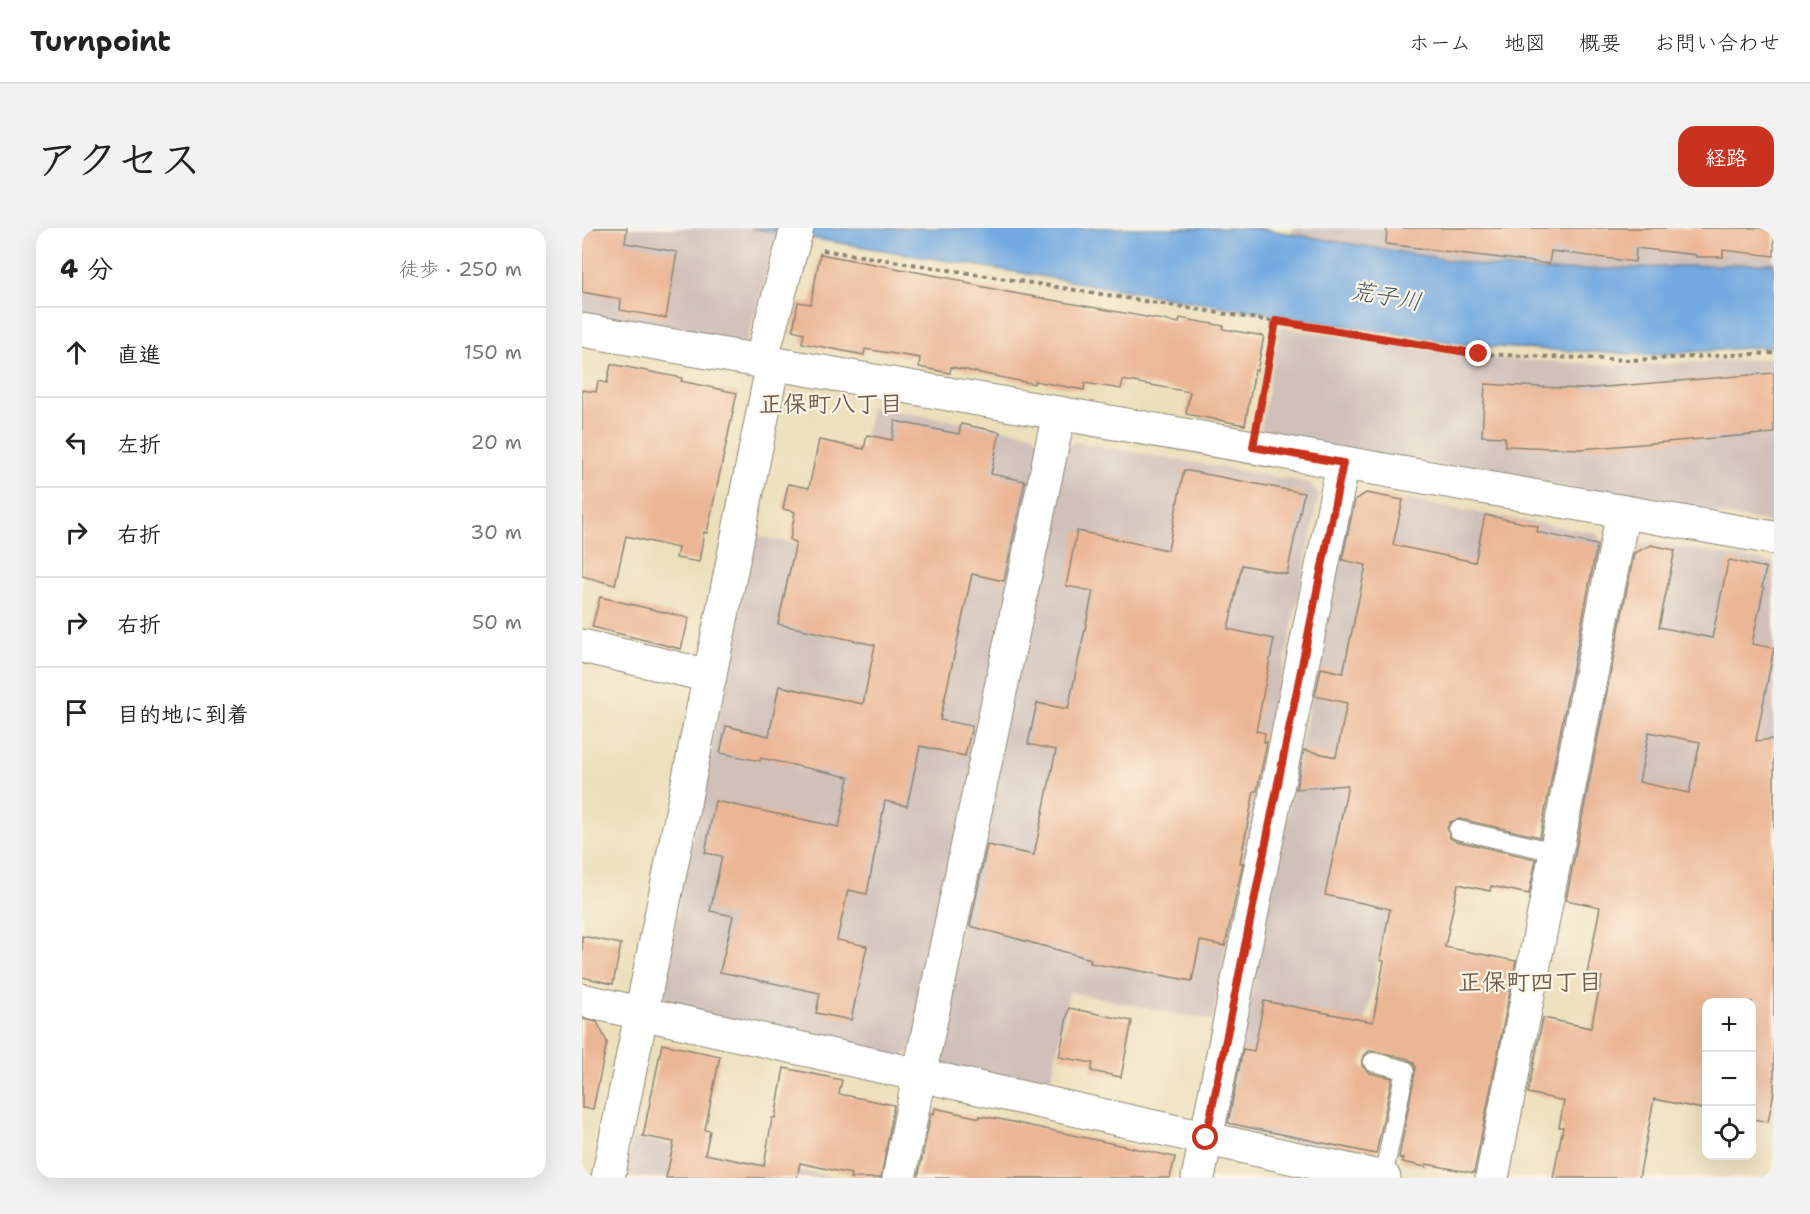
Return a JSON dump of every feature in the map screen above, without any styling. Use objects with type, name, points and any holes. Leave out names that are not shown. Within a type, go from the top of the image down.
[{"type":"street","points":[[608,1178],[710,676],[767,362],[795,237]]},
{"type":"street","points":[[582,330],[1774,538]]},
{"type":"street","points":[[899,1178],[1059,413]]},
{"type":"street","points":[[1198,1178],[1343,463]]},
{"type":"street","points":[[1492,1178],[1623,512]]},
{"type":"street","points":[[582,646],[710,676]]},
{"type":"street","points":[[582,1000],[641,1015],[1384,1178]]},
{"type":"lane","points":[[1458,830],[1556,852]]},
{"type":"lane","points":[[1373,1062],[1405,1070],[1384,1178]]},
{"type":"path","points":[[795,237],[1479,354],[1631,360],[1774,353]]},
{"type":"path","points":[[1253,447],[1276,321]]},
{"type":"shaded area","points":[[582,228],[750,228],[778,233],[746,343],[582,314]]},
{"type":"shaded area","points":[[1293,228],[1774,228],[1774,263],[1549,271],[1484,266],[1292,234]]},
{"type":"shaded area","points":[[1280,327],[1478,358],[1630,366],[1774,358],[1774,523],[1260,434]]},
{"type":"shaded area","points":[[871,407],[1033,434],[1041,443],[914,1050],[900,1057],[671,1008],[662,989],[755,536],[842,552]]},
{"type":"shaded area","points":[[1075,442],[1310,483],[1319,494],[1212,1021],[1069,992],[1049,1090],[945,1067],[934,1051],[1061,448]]},
{"type":"shaded area","points":[[1364,493],[1596,533],[1605,550],[1561,776],[1427,784],[1398,917],[1387,916],[1339,1153],[1229,1129],[1226,1118],[1351,501]]},
{"type":"shaded area","points":[[1651,542],[1774,563],[1774,933],[1681,925],[1557,899],[1626,550]]},
{"type":"shaded area","points":[[633,1137],[835,1178],[625,1178]]},
{"type":"water","name":"荒子川","points":[[750,228],[1256,228],[1484,266],[1549,271],[1774,263],[1774,346],[1649,355],[1478,346],[1238,309]]},
{"type":"building","points":[[582,228],[627,228],[625,243],[677,252],[666,318],[620,310],[621,299],[582,292]]},
{"type":"building","points":[[1387,228],[1774,228],[1774,256],[1723,250],[1723,257],[1696,257],[1696,255],[1636,248],[1635,262],[1551,251],[1549,264],[1386,244]]},
{"type":"building","points":[[820,254],[965,281],[965,283],[1008,292],[1179,323],[1180,318],[1264,336],[1245,425],[1186,414],[1190,392],[1123,380],[1121,389],[1085,383],[1084,390],[1035,381],[1034,384],[951,367],[950,373],[919,367],[920,358],[865,349],[864,355],[802,343],[804,333],[793,330],[798,302],[811,304]]},
{"type":"building","points":[[611,364],[682,378],[681,381],[737,393],[699,562],[676,558],[678,548],[626,536],[615,585],[582,576],[582,390],[596,392],[598,381],[607,383]]},
{"type":"building","points":[[1774,373],[1774,433],[1581,449],[1505,446],[1505,437],[1482,436],[1485,384],[1581,389]]},
{"type":"building","points":[[895,421],[959,434],[961,424],[1000,432],[991,474],[1025,481],[1004,581],[972,574],[940,720],[972,726],[965,756],[920,746],[907,806],[885,801],[867,894],[848,890],[837,940],[867,946],[851,1020],[816,1013],[820,993],[720,972],[733,916],[710,911],[722,856],[705,853],[715,801],[839,827],[849,777],[761,758],[760,761],[720,753],[726,726],[769,736],[779,686],[863,704],[875,645],[778,624],[796,542],[790,540],[795,512],[783,509],[788,484],[809,488],[819,440],[864,449],[867,435],[892,440]]},
{"type":"building","points":[[1184,470],[1304,493],[1287,574],[1242,565],[1228,629],[1274,639],[1256,731],[1265,733],[1264,742],[1267,742],[1257,791],[1254,791],[1240,863],[1243,863],[1225,946],[1200,941],[1192,981],[1090,963],[1091,959],[970,926],[987,845],[1034,855],[1056,750],[1028,744],[1037,703],[1068,709],[1093,591],[1066,586],[1077,531],[1168,550]]},
{"type":"building","points":[[1366,493],[1403,500],[1393,545],[1475,562],[1485,515],[1538,526],[1537,532],[1597,545],[1540,837],[1460,819],[1450,822],[1447,828],[1450,838],[1456,841],[1536,859],[1529,894],[1491,886],[1490,891],[1458,884],[1445,947],[1516,961],[1474,1173],[1402,1162],[1403,1159],[1399,1158],[1416,1067],[1408,1059],[1376,1051],[1369,1051],[1365,1055],[1362,1066],[1370,1073],[1392,1078],[1376,1154],[1228,1123],[1243,1049],[1254,1051],[1264,1001],[1373,1022],[1384,961],[1380,960],[1390,909],[1325,895],[1348,785],[1296,789],[1304,750],[1336,757],[1347,703],[1315,696],[1321,668],[1343,673],[1366,565],[1342,560],[1355,500]]},
{"type":"building","points":[[1651,545],[1675,550],[1659,627],[1712,638],[1728,562],[1730,560],[1766,568],[1752,644],[1774,648],[1756,741],[1774,739],[1774,1092],[1768,1122],[1756,1120],[1756,998],[1702,998],[1702,1109],[1654,1099],[1639,1178],[1553,1178],[1563,1127],[1559,1127],[1564,1101],[1528,1093],[1543,1018],[1591,1028],[1602,977],[1587,974],[1600,907],[1566,900],[1634,553]],"holes":[[[1649,732],[1700,742],[1689,793],[1639,782]]]},
{"type":"building","points":[[600,597],[689,618],[681,649],[592,627]]},
{"type":"building","points":[[582,936],[621,944],[613,984],[582,977]]},
{"type":"building","points":[[1069,1008],[1132,1021],[1121,1077],[1091,1071],[1093,1063],[1059,1057]]},
{"type":"building","points":[[582,1019],[597,1022],[607,1042],[593,1109],[582,1108]]},
{"type":"building","points":[[662,1044],[720,1056],[705,1130],[710,1131],[705,1154],[764,1166],[784,1068],[842,1080],[839,1094],[894,1105],[881,1178],[850,1178],[851,1174],[800,1163],[797,1178],[666,1178],[674,1142],[643,1136]]},
{"type":"building","points":[[935,1108],[980,1118],[980,1116],[999,1119],[1175,1157],[1170,1178],[918,1178],[931,1113],[934,1114]]},
{"type":"district","name":"正保町八丁目","points":[[831,404]]},
{"type":"district","name":"正保町四丁目","points":[[1530,982]]},
{"type":"route","points":[[1206,1138],[1343,463],[1253,447],[1276,321],[1479,354]]}]
